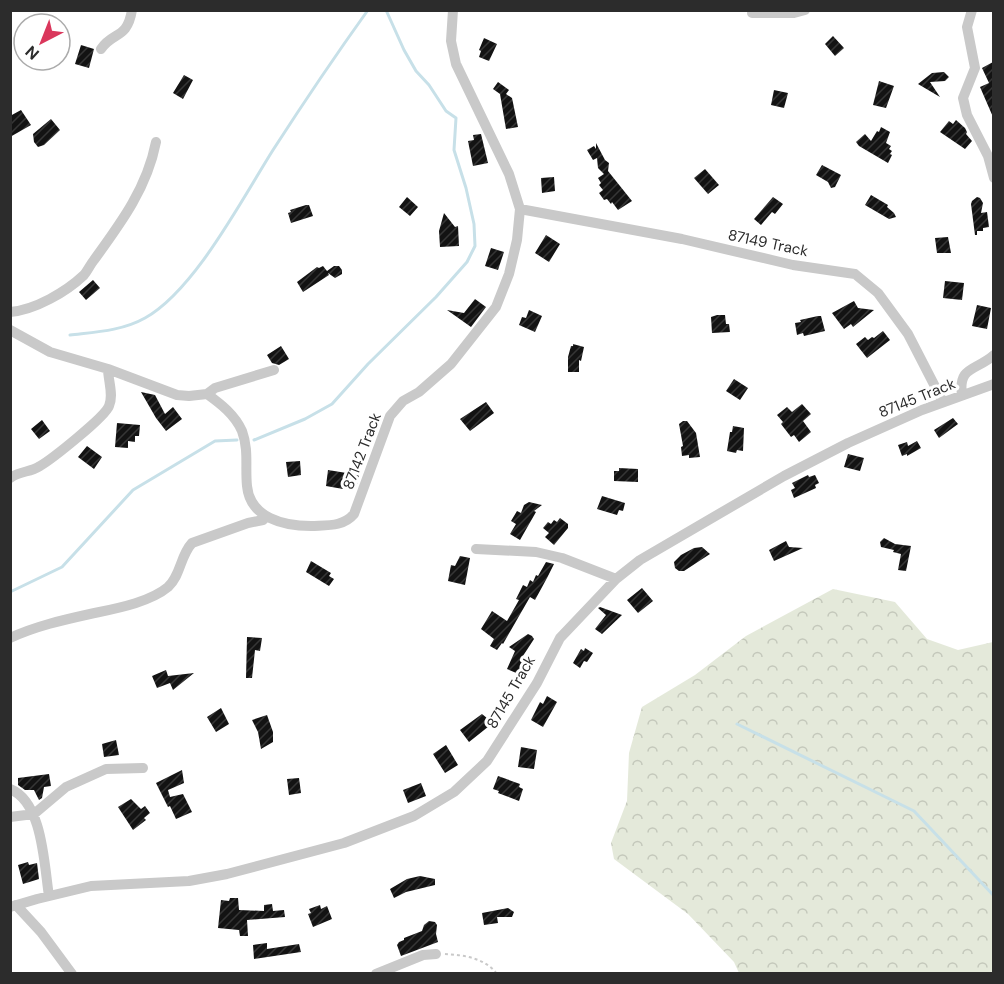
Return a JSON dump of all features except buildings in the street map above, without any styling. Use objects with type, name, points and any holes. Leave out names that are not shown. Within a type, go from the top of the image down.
[{"type":"street","points":[[101,50],[106,43],[119,36],[127,28],[132,10]]},
{"type":"street","name":"87142 Track","points":[[266,517],[295,525],[345,523],[354,514],[390,416],[404,401],[419,392],[451,364],[496,308],[512,261],[520,209],[509,174],[456,64],[451,41],[453,10]]},
{"type":"street","points":[[752,13],[794,13],[806,10]]},
{"type":"street","points":[[972,10],[967,27],[975,68],[963,98],[967,115],[988,156],[993,178]]},
{"type":"street","points":[[10,312],[31,307],[58,294],[86,273],[132,205],[148,173],[156,142]]},
{"type":"street","name":"87149 Track","points":[[520,209],[682,238],[793,265],[855,274],[878,293],[908,333],[943,402]]},
{"type":"street","points":[[10,330],[50,352],[189,396],[207,394],[215,388],[274,370]]},
{"type":"street","points":[[962,395],[961,382],[965,373],[993,355]]},
{"type":"street","points":[[10,478],[20,471],[33,470],[55,456],[105,412],[110,403],[108,369]]},
{"type":"street","name":"87145 Track","points":[[13,906],[91,886],[189,881],[226,874],[344,843],[424,810],[454,792],[487,761],[537,683],[560,638],[616,579],[640,561],[784,476],[848,443],[943,402],[993,384]]},
{"type":"street","points":[[207,394],[221,404],[235,418],[240,427],[246,447],[247,486],[250,499],[256,509],[266,517]]},
{"type":"street","points":[[10,638],[36,627],[125,606],[162,591],[174,580],[186,550],[192,543],[266,517]]},
{"type":"street","points":[[476,549],[536,552],[562,558],[616,579]]},
{"type":"street","points":[[10,817],[34,814],[66,788],[106,769],[143,768]]},
{"type":"street","points":[[10,789],[23,796],[34,814],[49,896]]},
{"type":"street","points":[[13,906],[41,932],[72,974]]},
{"type":"street","points":[[376,974],[423,955],[436,954]]},
{"type":"path","points":[[436,954],[476,959],[491,967],[497,974]]},
{"type":"green space","points":[[833,589],[895,602],[927,639],[958,650],[993,642],[993,973],[739,973],[734,962],[688,914],[614,859],[611,843],[627,801],[629,753],[642,707],[695,675],[746,636]]},
{"type":"waterway","points":[[70,335],[127,326],[145,318],[164,305],[182,287],[216,242],[273,150],[368,10]]},
{"type":"waterway","points":[[254,440],[305,419],[332,404],[368,364],[436,297],[467,262],[475,246],[474,224],[454,150],[456,118],[446,111],[429,85],[416,71],[386,10]]},
{"type":"waterway","points":[[10,592],[62,567],[133,490],[215,441],[237,440]]},
{"type":"waterway","points":[[737,724],[914,811],[994,896]]}]
